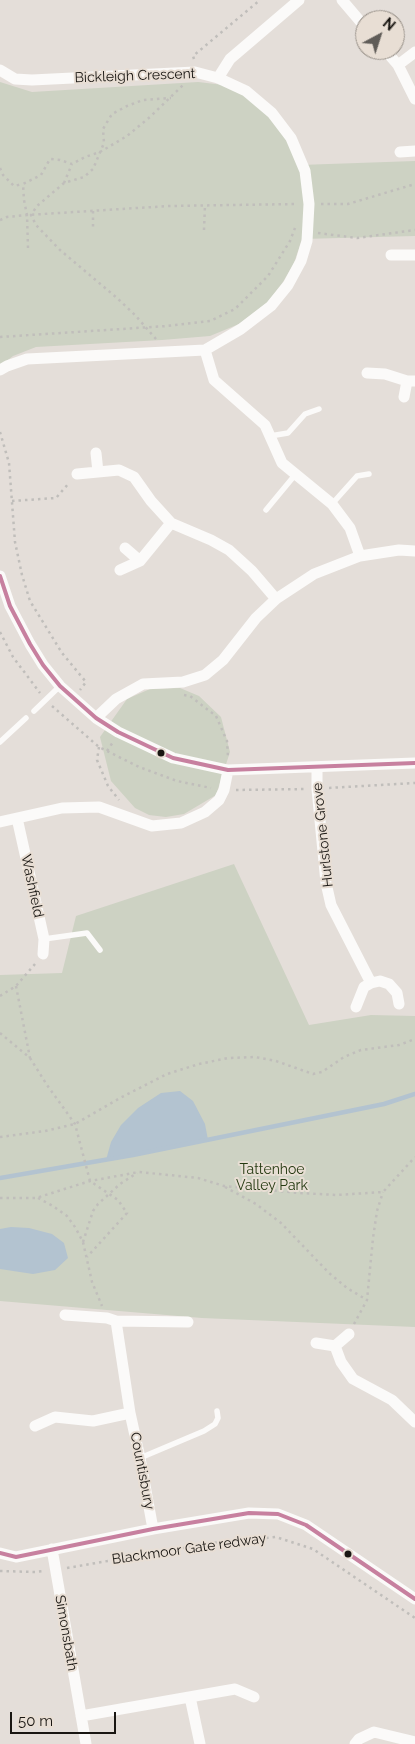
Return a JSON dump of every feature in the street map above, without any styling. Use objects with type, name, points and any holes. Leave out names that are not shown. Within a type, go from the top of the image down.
[{"type":"street","points":[[218,78],[230,60],[299,0]]},
{"type":"street","points":[[342,0],[355,15]]},
{"type":"street","points":[[398,65],[415,52]]},
{"type":"street","points":[[393,60],[398,65],[415,99]]},
{"type":"street","name":"Bickleigh Crescent","points":[[0,70],[15,79],[32,80],[195,72],[218,78],[246,91],[272,113],[291,138],[305,171],[310,204],[308,232],[301,261],[288,284],[271,306],[241,328],[204,350],[27,359],[0,370]]},
{"type":"street","points":[[400,152],[415,151]]},
{"type":"street","points":[[391,255],[415,255]]},
{"type":"street","points":[[204,350],[214,380],[265,425],[282,463],[332,504],[350,528],[360,556]]},
{"type":"street","points":[[367,373],[385,374],[411,381],[404,396]]},
{"type":"street","points":[[96,453],[98,472]]},
{"type":"street","points":[[77,474],[119,470],[134,476],[151,501],[171,523],[229,550],[252,571],[276,599]]},
{"type":"street","points":[[120,570],[140,561],[171,523]]},
{"type":"street","points":[[125,548],[140,561]]},
{"type":"street","points":[[96,718],[116,698],[143,684],[183,682],[205,675],[223,660],[256,618],[276,599],[314,574],[360,556],[399,550],[415,551]]},
{"type":"street","points":[[0,576],[5,608],[43,665],[60,686],[96,718],[118,732],[173,758],[228,770],[415,763]]},
{"type":"street","name":"Hurlstone Grove","points":[[317,767],[317,789],[326,883],[331,905],[371,983]]},
{"type":"street","points":[[0,822],[62,808],[99,807],[152,826],[181,824],[205,812],[219,800],[224,790],[228,770]]},
{"type":"street","name":"Washfield","points":[[17,818],[44,939],[43,954]]},
{"type":"street","points":[[356,1007],[364,987],[380,981],[389,984],[397,993],[400,1004]]},
{"type":"street","points":[[65,1315],[188,1322]]},
{"type":"street","name":"Countisbury","points":[[111,1319],[153,1529]]},
{"type":"street","points":[[316,1343],[335,1346],[349,1334]]},
{"type":"street","points":[[335,1346],[341,1362],[353,1380],[392,1400],[415,1422]]},
{"type":"street","name":"Countisbury","points":[[35,1426],[55,1417],[93,1421],[130,1413]]},
{"type":"street","points":[[0,1553],[16,1557],[153,1529],[249,1512],[278,1514],[306,1525],[415,1599]]},
{"type":"street","name":"Simonsbath","points":[[52,1549],[86,1744]]},
{"type":"street","points":[[81,1716],[235,1689],[254,1697]]},
{"type":"street","points":[[190,1697],[200,1744]]},
{"type":"street","points":[[356,1744],[359,1738],[374,1732],[415,1742]]},
{"type":"lane","points":[[270,436],[288,432],[305,414],[319,408]]},
{"type":"lane","points":[[332,504],[357,476],[369,474]]},
{"type":"lane","points":[[266,510],[295,475]]},
{"type":"lane","points":[[34,711],[60,686]]},
{"type":"lane","points":[[0,742],[26,718]]},
{"type":"lane","points":[[44,939],[87,933],[100,950]]},
{"type":"lane","points":[[140,1458],[204,1431],[215,1424],[218,1418],[217,1411]]},
{"type":"path","points":[[64,183],[72,164],[100,152],[127,136],[171,98],[195,72],[193,56],[260,0]]},
{"type":"path","points":[[28,248],[29,215],[64,183],[84,177],[92,169],[104,143],[103,130],[112,114],[143,100],[171,98]]},
{"type":"path","points":[[0,168],[14,186],[42,175],[50,159],[72,164]]},
{"type":"path","points":[[23,184],[24,200],[29,215],[36,225],[60,250],[135,315],[169,352]]},
{"type":"path","points":[[0,220],[7,217],[93,210],[205,205],[348,204],[415,184]]},
{"type":"path","points":[[204,230],[205,205]]},
{"type":"path","points":[[93,210],[94,229]]},
{"type":"path","points":[[0,337],[210,321],[235,309],[268,276],[290,241],[296,226],[308,232],[357,238],[415,230]]},
{"type":"path","points":[[0,432],[9,463],[15,542],[30,601],[62,653],[86,682],[73,699]]},
{"type":"path","points":[[12,501],[56,498],[77,474]]},
{"type":"path","points":[[181,695],[190,696],[216,716],[227,741],[228,770]]},
{"type":"path","points":[[99,747],[97,760],[108,786],[134,820]]},
{"type":"path","points":[[0,996],[16,986],[43,954]]},
{"type":"path","points":[[16,986],[30,1058]]},
{"type":"path","points":[[0,1033],[30,1058],[47,1086],[75,1124],[90,1181],[118,1200],[127,1213],[87,1257]]},
{"type":"path","points":[[0,1137],[45,1131],[75,1124],[167,1074],[199,1064],[228,1058],[255,1057],[276,1061],[313,1074],[322,1072],[344,1057],[362,1050],[399,1045],[415,1039]]},
{"type":"path","points":[[349,1334],[367,1300],[377,1210],[383,1192],[415,1157]]},
{"type":"path","points":[[0,1198],[36,1198],[90,1181],[139,1172],[198,1178],[224,1186],[318,1194],[383,1192]]},
{"type":"path","points":[[83,1242],[93,1211],[108,1194],[139,1172]]},
{"type":"path","points":[[224,1186],[256,1204],[281,1223],[329,1273],[347,1288],[367,1300]]},
{"type":"path","points":[[36,1198],[68,1216],[83,1242],[92,1282],[111,1319]]},
{"type":"path","name":"Blackmoor Gate redway","points":[[0,1571],[35,1572],[212,1543],[276,1537],[314,1549],[415,1618]]},
{"type":"green space","points":[[0,82],[32,92],[198,82],[232,86],[276,119],[300,165],[415,161],[415,236],[302,239],[294,263],[268,302],[239,324],[210,336],[36,347],[13,356],[0,366]]},
{"type":"green space","points":[[180,688],[199,696],[221,717],[230,752],[216,795],[184,814],[166,817],[149,815],[135,808],[111,781],[100,737],[127,699],[150,689]]},
{"type":"green space","name":"Tattenhoe Valley Park","points":[[234,864],[309,1025],[371,1015],[415,1016],[415,1327],[202,1318],[0,1301],[0,975],[62,973],[76,916]]},
{"type":"water","points":[[180,1091],[193,1101],[205,1124],[208,1140],[106,1160],[111,1142],[121,1125],[138,1108],[161,1093]]},
{"type":"water","points":[[11,1227],[29,1228],[52,1234],[64,1243],[68,1258],[55,1270],[33,1274],[0,1269],[0,1229]]},
{"type":"waterway","points":[[0,1178],[133,1155],[384,1104],[415,1094]]},
{"type":"transit line","points":[[0,576],[10,606],[30,644],[43,665],[60,686],[96,718],[118,732],[173,758],[228,770],[415,763]]},
{"type":"transit line","points":[[0,1553],[16,1557],[153,1529],[249,1513],[278,1514],[306,1525],[415,1599]]}]
